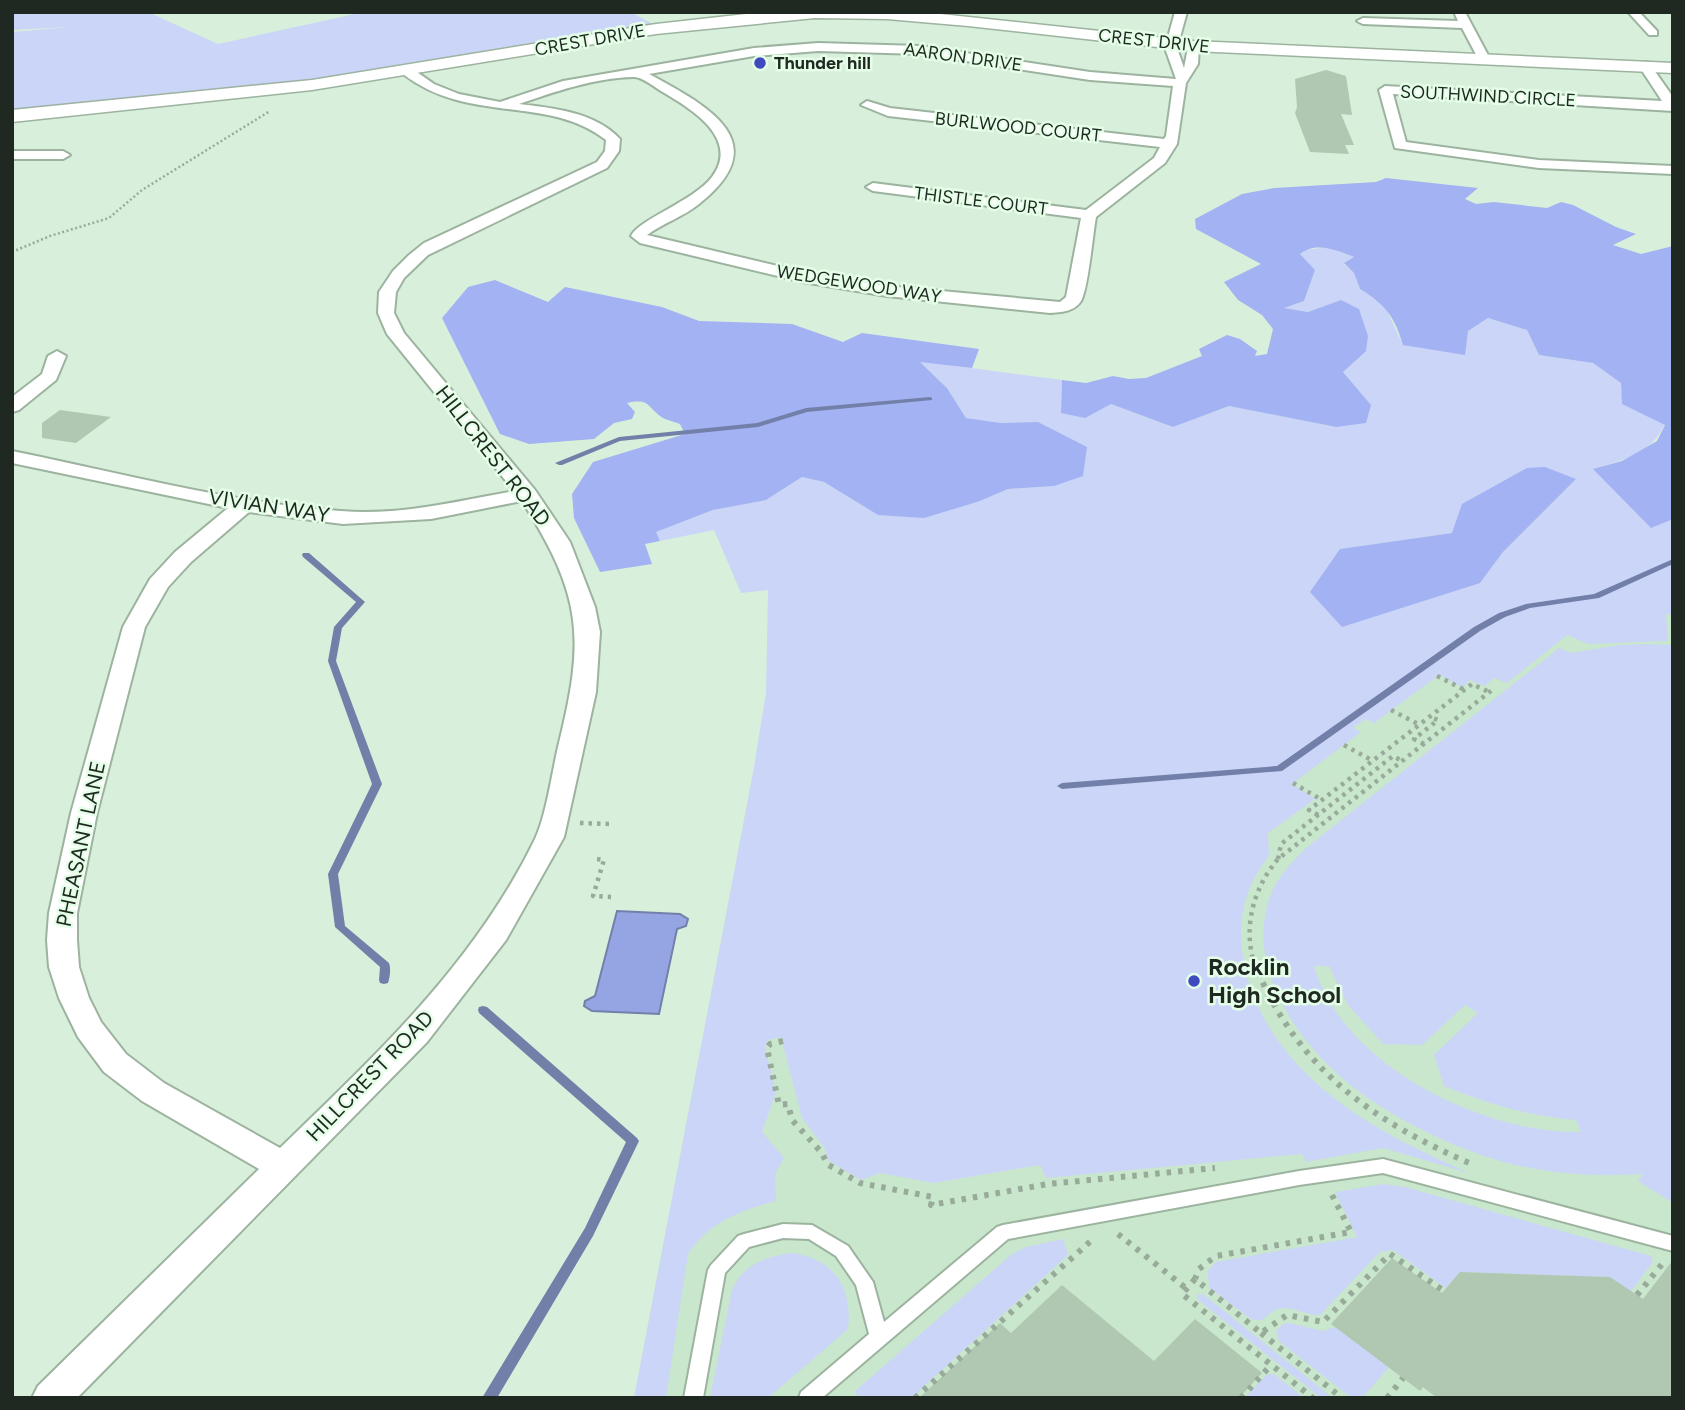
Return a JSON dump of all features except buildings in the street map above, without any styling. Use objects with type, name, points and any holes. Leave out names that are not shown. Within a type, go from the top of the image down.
[{"type":"street","points":[[1181,12],[1180,23],[1170,44],[1182,71]]},
{"type":"street","points":[[1459,12],[1484,59]]},
{"type":"street","points":[[1633,12],[1653,33]]},
{"type":"street","name":"CREST DRIVE","points":[[12,116],[263,91],[407,71],[656,29],[815,13],[968,20],[1193,46],[1673,68]]},
{"type":"street","points":[[1363,20],[1465,25]]},
{"type":"street","points":[[1089,215],[1160,160],[1170,144],[1182,71],[1193,46]]},
{"type":"street","name":"AARON DRIVE","points":[[499,106],[546,89],[779,49],[878,47],[942,52],[1090,76],[1182,71]]},
{"type":"street","points":[[1645,66],[1672,106]]},
{"type":"street","name":"HILLCREST ROAD","points":[[51,1398],[416,1034],[496,933],[550,837],[584,692],[588,632],[584,607],[559,542],[528,494],[396,334],[385,311],[390,287],[407,264],[430,246],[602,165],[612,151],[613,139],[601,127],[577,118],[457,98],[434,90],[407,71]]},
{"type":"street","name":"WEDGEWOOD WAY","points":[[637,72],[707,114],[724,133],[728,153],[722,174],[706,192],[681,210],[641,231],[639,236],[654,243],[803,276],[887,291],[1057,308],[1074,299],[1089,215]]},
{"type":"street","name":"SOUTHWIND CIRCLE","points":[[1672,106],[1385,90],[1400,145],[1539,164],[1673,170]]},
{"type":"street","name":"BURLWOOD COURT","points":[[867,105],[888,112],[1170,144]]},
{"type":"street","points":[[12,155],[63,155]]},
{"type":"street","name":"THISTLE COURT","points":[[873,187],[1089,215]]},
{"type":"street","points":[[12,406],[50,376],[57,356]]},
{"type":"street","name":"VIVIAN WAY","points":[[12,457],[244,505],[319,516],[387,517],[431,513],[528,494]]},
{"type":"street","name":"PHEASANT LANE","points":[[244,505],[183,557],[158,584],[134,627],[84,813],[64,913],[62,940],[64,967],[74,998],[89,1029],[115,1063],[153,1092],[283,1166]]},
{"type":"lane","points":[[808,1398],[1003,1232],[1299,1178],[1383,1166],[1671,1254]]},
{"type":"lane","points":[[693,1398],[717,1270],[744,1241],[783,1231],[812,1232],[842,1251],[864,1282],[878,1336]]},
{"type":"path","points":[[12,252],[50,236],[109,218],[142,191],[281,106]]},
{"type":"path","points":[[1437,676],[1465,690]]},
{"type":"path","points":[[1318,815],[1309,810],[1472,684],[1491,691],[1278,859],[1264,874],[1248,936],[1266,997],[1278,1018],[1311,1060],[1361,1105],[1394,1128],[1442,1153],[1486,1170]]},
{"type":"path","points":[[1391,710],[1420,725]]},
{"type":"path","points":[[1424,744],[1414,739],[1438,720],[1431,717]]},
{"type":"path","points":[[1344,745],[1373,761]]},
{"type":"path","points":[[1278,859],[1281,844],[1393,756],[1402,761]]},
{"type":"path","points":[[1293,783],[1322,800]]},
{"type":"path","points":[[597,859],[604,860],[593,896],[611,897]]},
{"type":"path","points":[[783,1041],[770,1044],[767,1048],[779,1105],[788,1104],[792,1120],[822,1153],[827,1164],[860,1183],[933,1197],[931,1205],[1048,1184],[1223,1167]]},
{"type":"path","points":[[1313,1398],[1182,1294],[1195,1279],[1199,1269],[1216,1256],[1351,1233],[1330,1191],[1343,1189]]},
{"type":"path","points":[[1108,1237],[1118,1234],[1187,1289]]},
{"type":"path","points":[[915,1398],[1089,1241],[1099,1239]]},
{"type":"path","points":[[1261,1333],[1287,1315],[1323,1322],[1390,1254],[1444,1291]]},
{"type":"path","points":[[1653,1254],[1671,1254]]},
{"type":"path","points":[[1637,1295],[1671,1254]]},
{"type":"path","points":[[1195,1279],[1342,1398]]},
{"type":"path","points":[[1241,1398],[1271,1365]]},
{"type":"path","points":[[1387,1398],[1403,1378]]},
{"type":"shaded area","points":[[12,12],[148,12],[218,44],[364,12],[631,12],[656,26],[307,80],[12,110],[12,32],[70,27],[12,30]]},
{"type":"shaded area","points":[[1386,178],[1478,188],[1465,199],[1476,204],[1494,202],[1547,208],[1561,202],[1636,234],[1613,245],[1641,254],[1673,246],[1673,519],[1651,528],[1593,469],[1622,461],[1657,441],[1665,425],[1622,404],[1621,383],[1593,363],[1539,355],[1527,330],[1488,318],[1468,331],[1465,355],[1403,345],[1388,312],[1360,289],[1354,273],[1344,263],[1354,257],[1327,248],[1313,248],[1300,254],[1315,270],[1304,301],[1284,308],[1308,312],[1341,300],[1359,309],[1368,336],[1366,351],[1343,372],[1371,405],[1366,423],[1336,427],[1229,406],[1173,427],[1111,404],[1085,418],[1061,413],[1062,380],[1086,383],[1113,376],[1146,378],[1202,356],[1199,349],[1227,335],[1240,339],[1257,351],[1255,356],[1267,354],[1273,329],[1262,315],[1238,300],[1224,282],[1261,264],[1196,229],[1195,219],[1242,194],[1274,188],[1376,182]]},
{"type":"shaded area","points":[[1328,247],[1354,257],[1344,264],[1354,273],[1360,289],[1383,302],[1403,345],[1468,331],[1488,318],[1527,330],[1539,355],[1593,363],[1621,383],[1623,404],[1665,424],[1652,443],[1644,449],[1626,459],[1594,469],[1650,527],[1673,519],[1673,615],[1666,614],[1668,641],[1589,644],[1567,635],[1507,683],[1494,678],[1484,686],[1470,680],[1462,687],[1439,675],[1374,723],[1365,719],[1353,728],[1361,732],[1292,784],[1315,799],[1268,833],[1269,856],[1246,898],[1241,928],[1243,960],[1261,1013],[1281,1045],[1307,1074],[1368,1122],[1437,1159],[1472,1174],[1383,1148],[1306,1162],[1302,1154],[1046,1178],[1040,1165],[933,1183],[880,1173],[861,1180],[829,1161],[824,1147],[802,1118],[781,1037],[768,1040],[765,1047],[776,1092],[762,1132],[784,1158],[775,1174],[776,1201],[726,1219],[705,1234],[688,1254],[666,1398],[634,1398],[766,693],[768,590],[741,593],[714,530],[660,541],[655,532],[713,510],[766,500],[802,477],[824,482],[878,515],[980,501],[1008,489],[1054,486],[1038,422],[1001,423],[966,418],[947,388],[919,361],[1062,380],[1061,413],[1111,404],[1173,427],[1229,406],[1336,427],[1371,405],[1343,372],[1341,300],[1308,312],[1283,308],[1304,301],[1315,270],[1300,254],[1305,250]],"holes":[[[1576,479],[1503,552],[1480,583],[1341,549],[1452,533]]]},
{"type":"shaded area","points":[[495,280],[548,302],[565,287],[662,307],[699,321],[792,324],[843,342],[862,333],[979,349],[972,368],[920,362],[947,388],[966,418],[1001,423],[1038,422],[1087,447],[1083,476],[1054,486],[1008,489],[980,501],[924,518],[878,515],[824,482],[802,477],[766,500],[713,510],[656,532],[660,541],[645,544],[652,564],[600,572],[574,518],[572,494],[593,462],[685,434],[680,424],[663,418],[648,404],[640,402],[627,403],[635,412],[632,419],[614,423],[594,439],[529,444],[500,434],[442,318],[468,287]]},
{"type":"shaded area","points":[[1545,467],[1576,479],[1503,552],[1480,583],[1342,627],[1310,592],[1340,549],[1452,533],[1462,504],[1527,468]]},
{"type":"shaded area","name":"Rocklin High School","points":[[1673,513],[1673,1398],[634,1398],[753,773],[1242,659]]},
{"type":"shaded area","points":[[1618,645],[1673,645],[1673,1203],[1638,1181],[1643,1174],[1577,1174],[1512,1164],[1453,1144],[1386,1110],[1341,1077],[1305,1039],[1278,995],[1264,945],[1264,920],[1274,887],[1281,875],[1306,848],[1559,648],[1571,653]],"holes":[[[1314,966],[1329,966],[1348,1005],[1383,1044],[1422,1045],[1465,1005],[1478,1013],[1434,1055],[1444,1086],[1509,1108],[1576,1120],[1581,1132],[1543,1130],[1502,1121],[1421,1087],[1385,1063],[1354,1034],[1329,1002]]]},
{"type":"shaded area","points":[[617,911],[680,914],[688,919],[686,926],[677,929],[659,1014],[592,1011],[584,1006],[585,1001],[595,996]]},
{"type":"shaded area","points":[[1384,1184],[1405,1187],[1651,1256],[1653,1262],[1631,1291],[1610,1277],[1460,1272],[1446,1288],[1392,1250],[1380,1252],[1320,1315],[1283,1308],[1270,1313],[1263,1320],[1252,1320],[1210,1288],[1207,1272],[1216,1262],[1357,1237],[1335,1192]]},
{"type":"shaded area","points":[[1063,1239],[1068,1255],[911,1398],[860,1398],[854,1392],[1012,1254],[1026,1247]]},
{"type":"shaded area","points":[[793,1253],[820,1262],[838,1278],[847,1301],[848,1329],[768,1398],[710,1398],[732,1290],[737,1281],[756,1263]]},
{"type":"shaded area","points":[[1198,1294],[1204,1295],[1333,1398],[1321,1398],[1197,1299]]},
{"type":"shaded area","points":[[1290,1323],[1323,1331],[1335,1327],[1389,1367],[1364,1396],[1349,1396],[1279,1341],[1276,1331],[1283,1324]]},
{"type":"shaded area","points":[[1274,1374],[1304,1398],[1245,1398],[1266,1375]]},
{"type":"waterway","points":[[559,463],[619,439],[758,425],[806,410],[930,399]]},
{"type":"waterway","points":[[306,555],[361,602],[338,627],[332,661],[377,784],[333,874],[340,927],[385,966],[384,980]]},
{"type":"waterway","points":[[1062,786],[1279,769],[1477,629],[1502,615],[1529,606],[1596,596],[1673,561]]},
{"type":"waterway","points":[[483,1010],[633,1141],[589,1232],[489,1398]]},
{"type":"place","name":"Thunder hill","points":[[760,63]]},
{"type":"place","name":"Rocklin High School","points":[[1194,981]]}]
